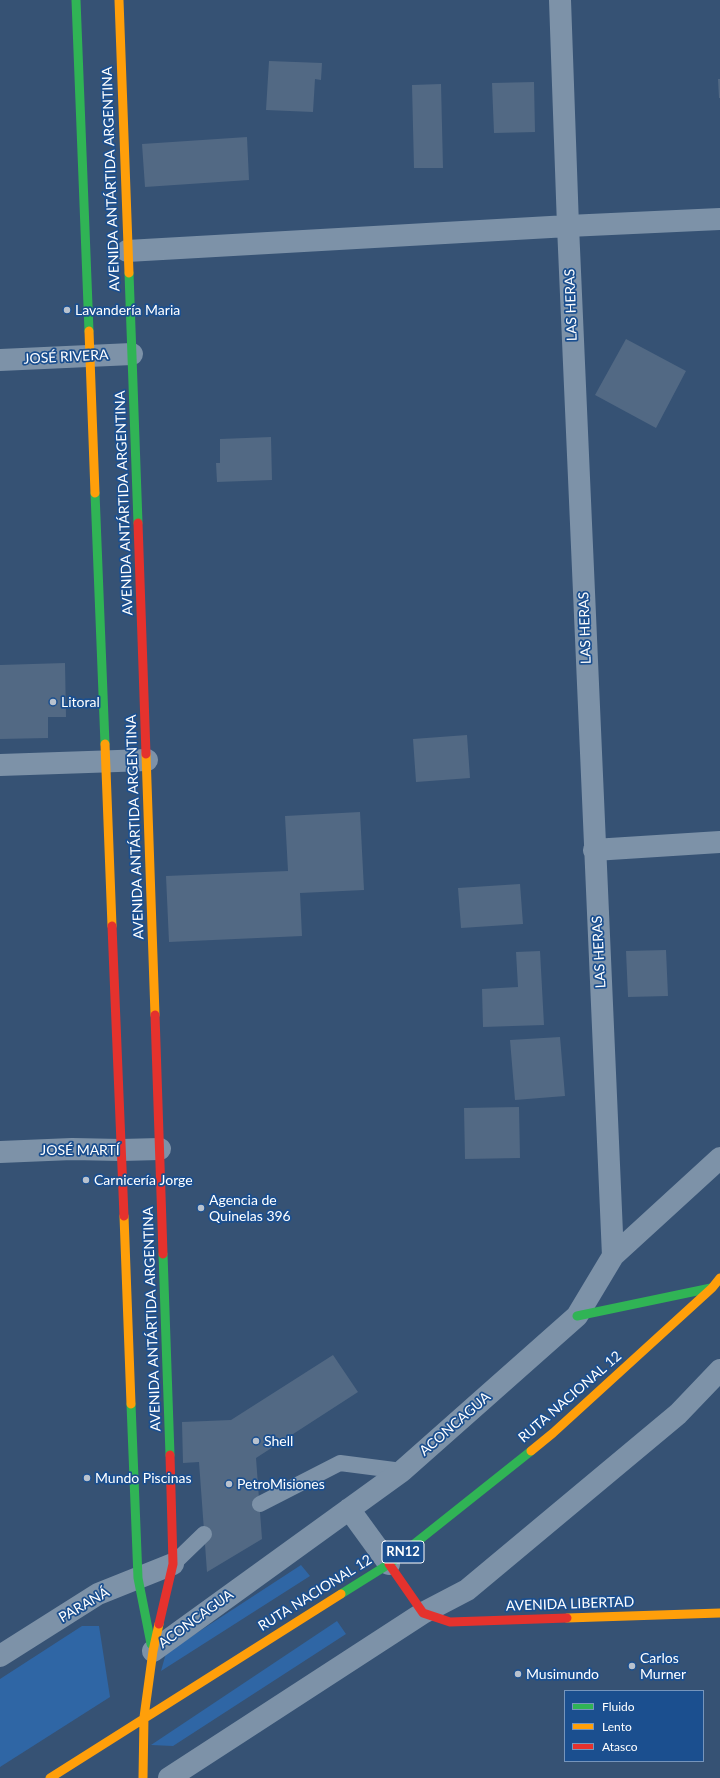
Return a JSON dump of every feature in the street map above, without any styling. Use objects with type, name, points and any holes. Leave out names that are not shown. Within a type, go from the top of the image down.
[{"type":"main road","name":"AVENIDA ANTÁRTIDA ARGENTINA","points":[[76,0],[138,1578],[153,1651]]},
{"type":"main road","name":"AVENIDA ANTÁRTIDA ARGENTINA","points":[[119,0],[127,251],[147,760],[173,1564],[153,1651],[144,1717],[143,1778]]},
{"type":"main road","name":"RUTA NACIONAL 12","points":[[50,1778],[144,1717],[388,1564],[553,1433],[712,1288],[720,1278]]},
{"type":"main road","points":[[576,1316],[712,1288]]},
{"type":"main road","points":[[388,1564],[423,1612]]},
{"type":"main road","name":"AVENIDA LIBERTAD","points":[[423,1612],[450,1622],[720,1613]]},
{"type":"street","name":"LAS HERAS","points":[[560,0],[594,850],[613,1256]]},
{"type":"street","points":[[127,251],[568,226],[720,219]]},
{"type":"street","name":"JOSÉ RIVERA","points":[[0,360],[132,354]]},
{"type":"street","points":[[0,765],[147,760]]},
{"type":"street","points":[[594,850],[720,842]]},
{"type":"street","name":"JOSÉ MARTÍ","points":[[0,1152],[72,1149],[160,1149]]},
{"type":"street","name":"ACONCAGUA","points":[[153,1651],[402,1471],[576,1316],[613,1256],[720,1158]]},
{"type":"street","points":[[169,1778],[423,1612],[467,1590],[678,1414],[720,1370]]},
{"type":"street","points":[[349,1509],[388,1564]]},
{"type":"street","name":"PARANÁ","points":[[0,1656],[98,1594],[173,1564]]},
{"type":"lane","points":[[260,1504],[340,1463],[402,1471]]},
{"type":"lane","points":[[173,1564],[204,1534]]},
{"type":"shaded area","points":[[301,1565],[310,1576],[161,1671],[166,1653]]},
{"type":"shaded area","points":[[337,1621],[346,1634],[173,1746],[151,1745]]},
{"type":"shaded area","points":[[82,1626],[99,1626],[110,1697],[0,1767],[0,1679]]},
{"type":"building","points":[[269,61],[322,63],[321,80],[315,79],[313,112],[266,110]]},
{"type":"building","points":[[718,79],[720,79],[720,98],[719,98]]},
{"type":"building","points":[[534,82],[535,132],[494,133],[492,83]]},
{"type":"building","points":[[441,84],[443,168],[414,168],[412,85]]},
{"type":"building","points":[[247,137],[249,180],[145,187],[142,144]]},
{"type":"building","points":[[626,339],[686,371],[656,428],[595,395]]},
{"type":"building","points":[[271,437],[272,480],[217,482],[216,463],[220,463],[220,439]]},
{"type":"building","points":[[65,663],[66,717],[48,717],[48,738],[0,739],[0,665]]},
{"type":"building","points":[[467,735],[470,778],[416,782],[413,739]]},
{"type":"building","points":[[360,812],[364,890],[300,893],[302,936],[169,942],[166,876],[288,871],[285,816]]},
{"type":"building","points":[[520,884],[523,924],[461,928],[458,888]]},
{"type":"building","points":[[666,950],[668,996],[628,997],[626,951]]},
{"type":"building","points":[[540,951],[544,1025],[483,1027],[482,989],[518,987],[516,952]]},
{"type":"building","points":[[560,1037],[565,1096],[515,1100],[510,1040]]},
{"type":"building","points":[[519,1107],[520,1158],[465,1159],[464,1108]]},
{"type":"building","name":"PetroMisiones","points":[[333,1355],[358,1392],[256,1458],[262,1539],[207,1572],[199,1462],[183,1463],[182,1422],[231,1420]]},
{"type":"traffic: fast","points":[[76,0],[89,331]]},
{"type":"traffic: fast","points":[[129,273],[138,523]]},
{"type":"traffic: fast","points":[[95,493],[105,744]]},
{"type":"traffic: fast","points":[[163,1254],[170,1455]]},
{"type":"traffic: fast","points":[[577,1316],[711,1288]]},
{"type":"traffic: fast","points":[[131,1404],[138,1578],[151,1644]]},
{"type":"traffic: fast","points":[[341,1594],[389,1564],[531,1451]]},
{"type":"traffic: slow","points":[[119,0],[129,273]]},
{"type":"traffic: slow","points":[[89,331],[95,493]]},
{"type":"traffic: slow","points":[[105,744],[112,926]]},
{"type":"traffic: slow","points":[[146,754],[155,1015]]},
{"type":"traffic: slow","points":[[124,1216],[131,1404]]},
{"type":"traffic: slow","points":[[531,1451],[553,1433],[712,1288],[720,1278]]},
{"type":"traffic: slow","points":[[50,1778],[341,1594]]},
{"type":"traffic: slow","points":[[567,1618],[720,1613]]},
{"type":"traffic: slow","points":[[143,1778],[144,1717],[153,1651],[159,1624]]},
{"type":"traffic: jam","points":[[138,523],[146,754]]},
{"type":"traffic: jam","points":[[112,926],[124,1216]]},
{"type":"traffic: jam","points":[[155,1015],[163,1254]]},
{"type":"traffic: jam","points":[[159,1624],[173,1564],[170,1455]]},
{"type":"traffic: jam","points":[[389,1564],[423,1613],[450,1622],[567,1618]]},
{"type":"place","name":"Lavandería Maria","points":[[67,310]]},
{"type":"place","name":"Litoral","points":[[53,702]]},
{"type":"place","name":"Carnicería Jorge","points":[[86,1180]]},
{"type":"place","name":"Agencia de Quinelas 396","points":[[201,1208]]},
{"type":"place","name":"Shell","points":[[256,1441]]},
{"type":"place","name":"Mundo Piscinas","points":[[87,1478]]},
{"type":"place","name":"PetroMisiones","points":[[229,1484]]},
{"type":"place","name":"Carlos Murner","points":[[632,1666]]},
{"type":"place","name":"Musimundo","points":[[518,1674]]}]
